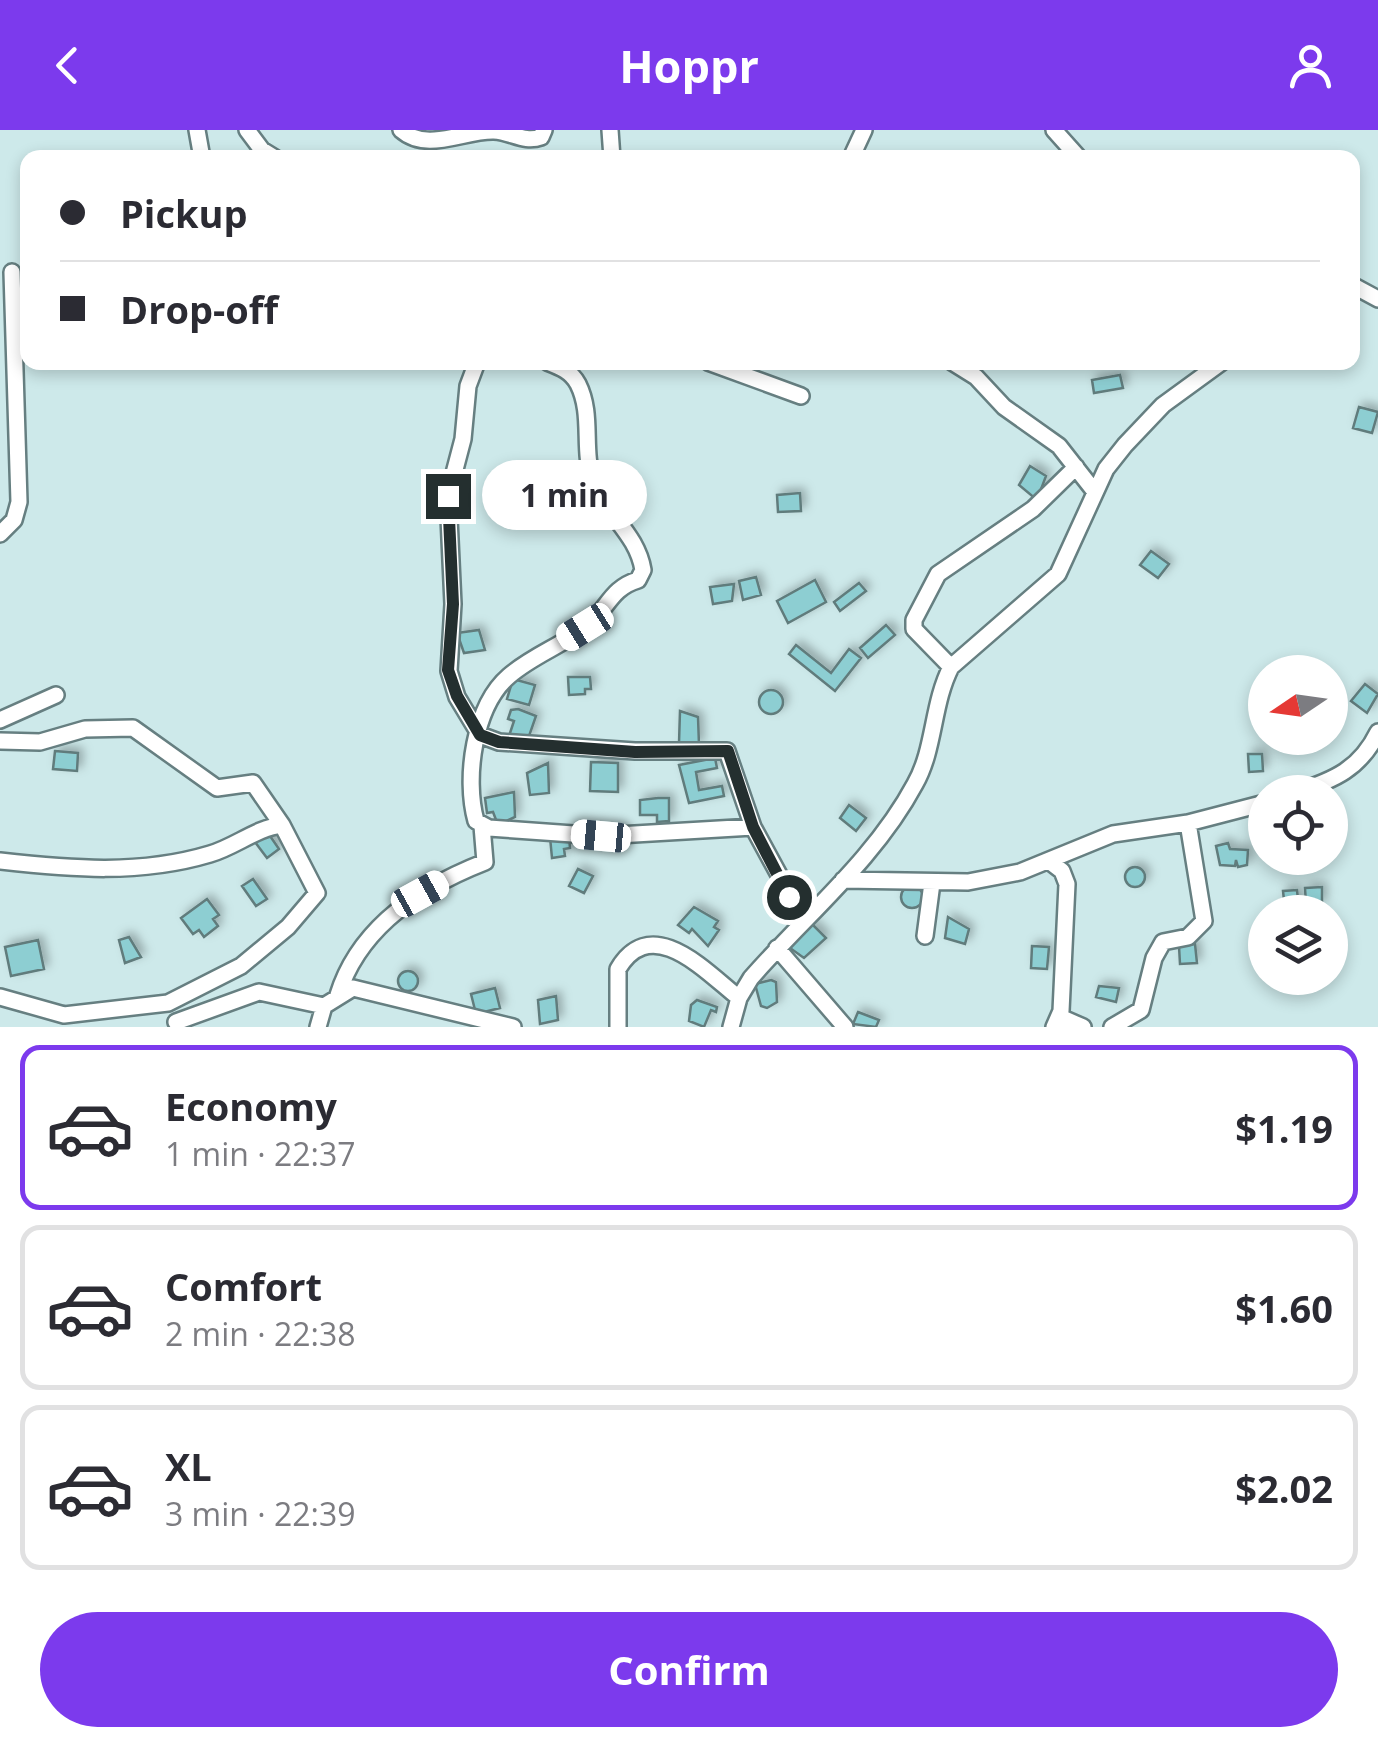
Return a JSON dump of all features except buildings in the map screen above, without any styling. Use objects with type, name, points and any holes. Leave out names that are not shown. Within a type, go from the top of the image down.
[{"type":"street","points":[[401,130],[421,141],[489,131],[527,140],[541,137],[544,130]]},
{"type":"street","points":[[1054,130],[1072,150]]},
{"type":"street","points":[[524,150],[527,140]]},
{"type":"street","points":[[0,534],[14,520],[18,502],[12,272]]},
{"type":"street","points":[[0,325],[16,333]]},
{"type":"street","points":[[474,370],[468,386],[447,518],[453,604],[448,670],[457,696],[480,735],[499,742],[635,752],[722,748],[728,751],[753,827],[802,919]]},
{"type":"street","points":[[338,995],[347,967],[366,948],[380,923],[420,894],[486,862],[482,826],[474,814],[470,776],[496,688],[510,674],[585,627],[618,587],[642,577],[634,540],[594,482],[588,458],[588,418],[580,388],[565,370]]},
{"type":"street","points":[[730,370],[800,396]]},
{"type":"street","points":[[964,370],[1004,407],[1051,439],[1095,492]]},
{"type":"street","points":[[1192,370],[1194,381]]},
{"type":"street","points":[[731,1027],[739,998],[777,948],[870,851],[916,784],[950,667],[1058,574],[1095,492],[1125,444],[1210,370]]},
{"type":"street","points":[[950,667],[914,629],[914,620],[938,574],[1033,509],[1076,468]]},
{"type":"street","points":[[0,720],[56,695]]},
{"type":"street","points":[[0,740],[40,742],[85,729],[133,728],[213,786],[253,783],[313,879],[316,897],[241,966],[168,1003],[64,1015],[0,997]]},
{"type":"street","points":[[1342,775],[1361,761],[1378,732]]},
{"type":"street","points":[[844,880],[968,882],[1049,862],[1113,834],[1188,823],[1248,807]]},
{"type":"street","points":[[1112,1027],[1140,1010],[1154,958],[1163,942],[1188,937],[1204,921],[1188,823]]},
{"type":"street","points":[[0,861],[118,870],[174,863],[214,854],[282,825]]},
{"type":"street","points":[[482,826],[601,836],[753,827]]},
{"type":"street","points":[[1049,862],[1062,871],[1067,884],[1057,1022],[1083,1027]]},
{"type":"street","points":[[925,936],[931,918],[932,883]]},
{"type":"street","points":[[618,1027],[618,969],[637,950],[652,945],[677,948],[739,998]]},
{"type":"street","points":[[777,948],[845,1027]]},
{"type":"street","points":[[318,1027],[324,1006],[353,988],[381,991],[513,1027]]},
{"type":"street","points":[[168,1003],[177,1024],[259,992],[324,1006]]},
{"type":"route","points":[[448,496],[453,604],[448,670],[457,696],[480,735],[499,742],[635,752],[708,748],[728,751],[753,827],[789,897]]}]
